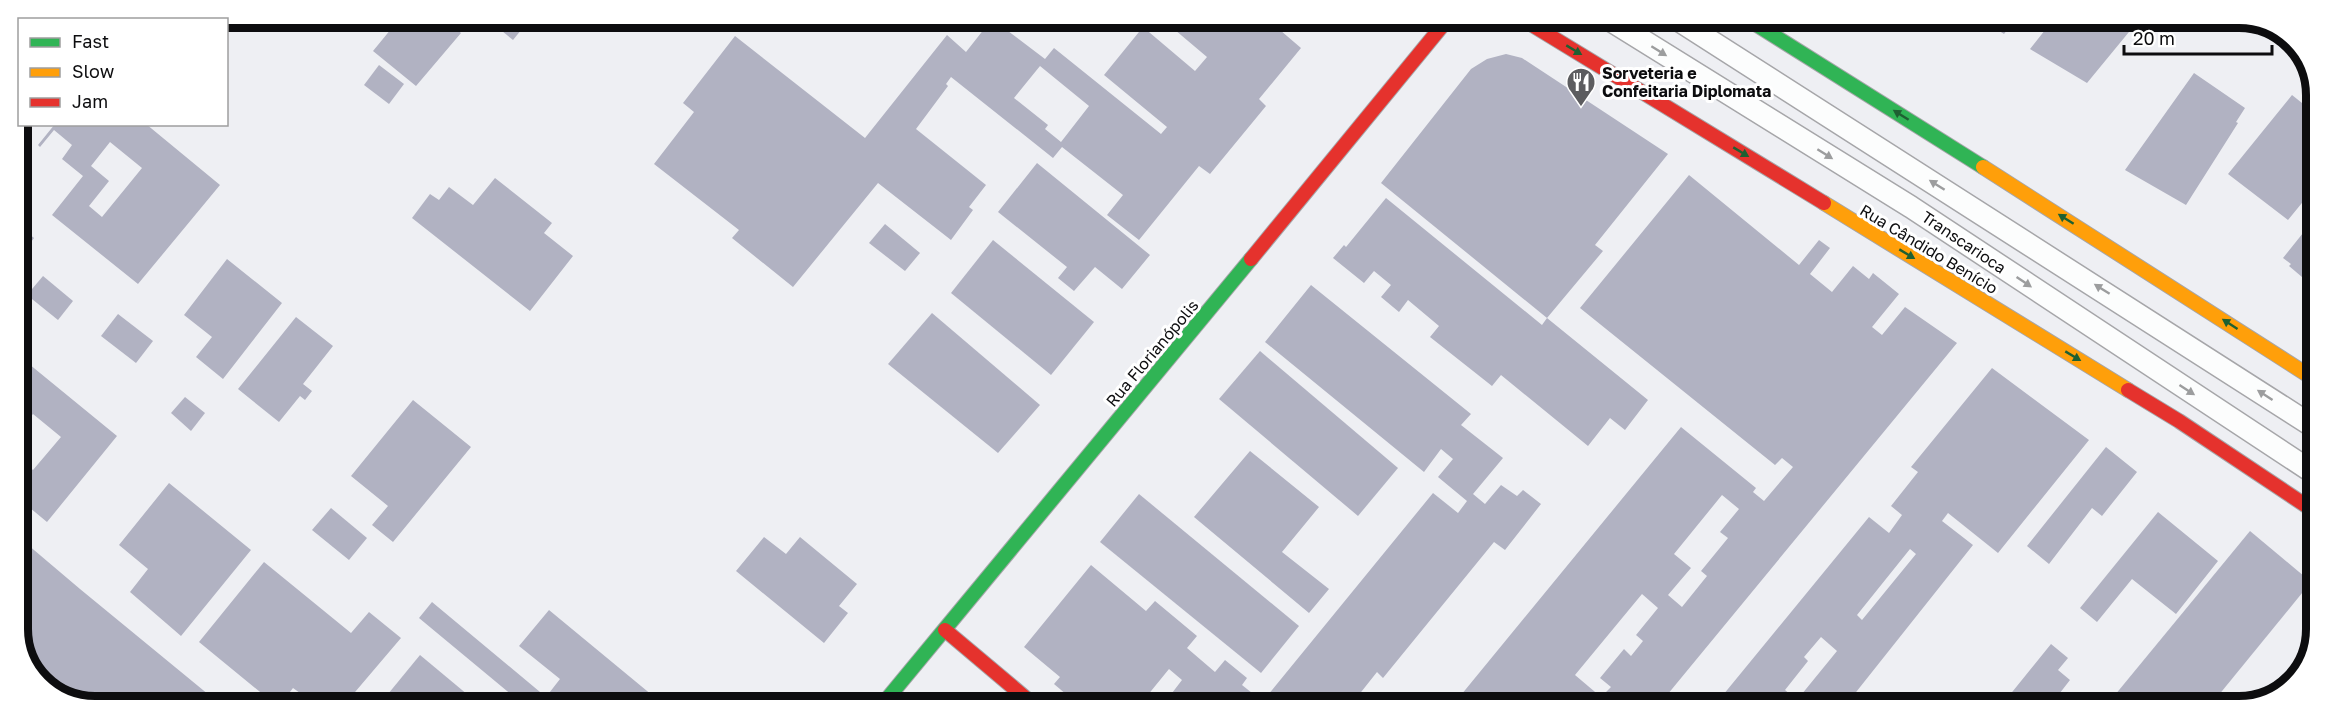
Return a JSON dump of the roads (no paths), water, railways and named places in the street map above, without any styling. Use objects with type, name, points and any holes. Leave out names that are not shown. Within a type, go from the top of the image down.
[{"type":"main road","name":"Rua Florianópolis","points":[[890,696],[1441,28]]},
{"type":"main road","name":"Rua Cândido Benício","points":[[1537,28],[2179,421],[2306,506]]},
{"type":"main road","points":[[1762,28],[2150,272],[2306,373]]},
{"type":"main road","points":[[945,630],[1023,696]]},
{"type":"lane","name":"Transcarioca","points":[[1623,28],[1911,207],[2306,468]]},
{"type":"lane","name":"Transcarioca","points":[[1691,28],[2306,422]]},
{"type":"place","name":"Sorveteria e Confeitaria Diplomata","points":[[1581,108]]}]
